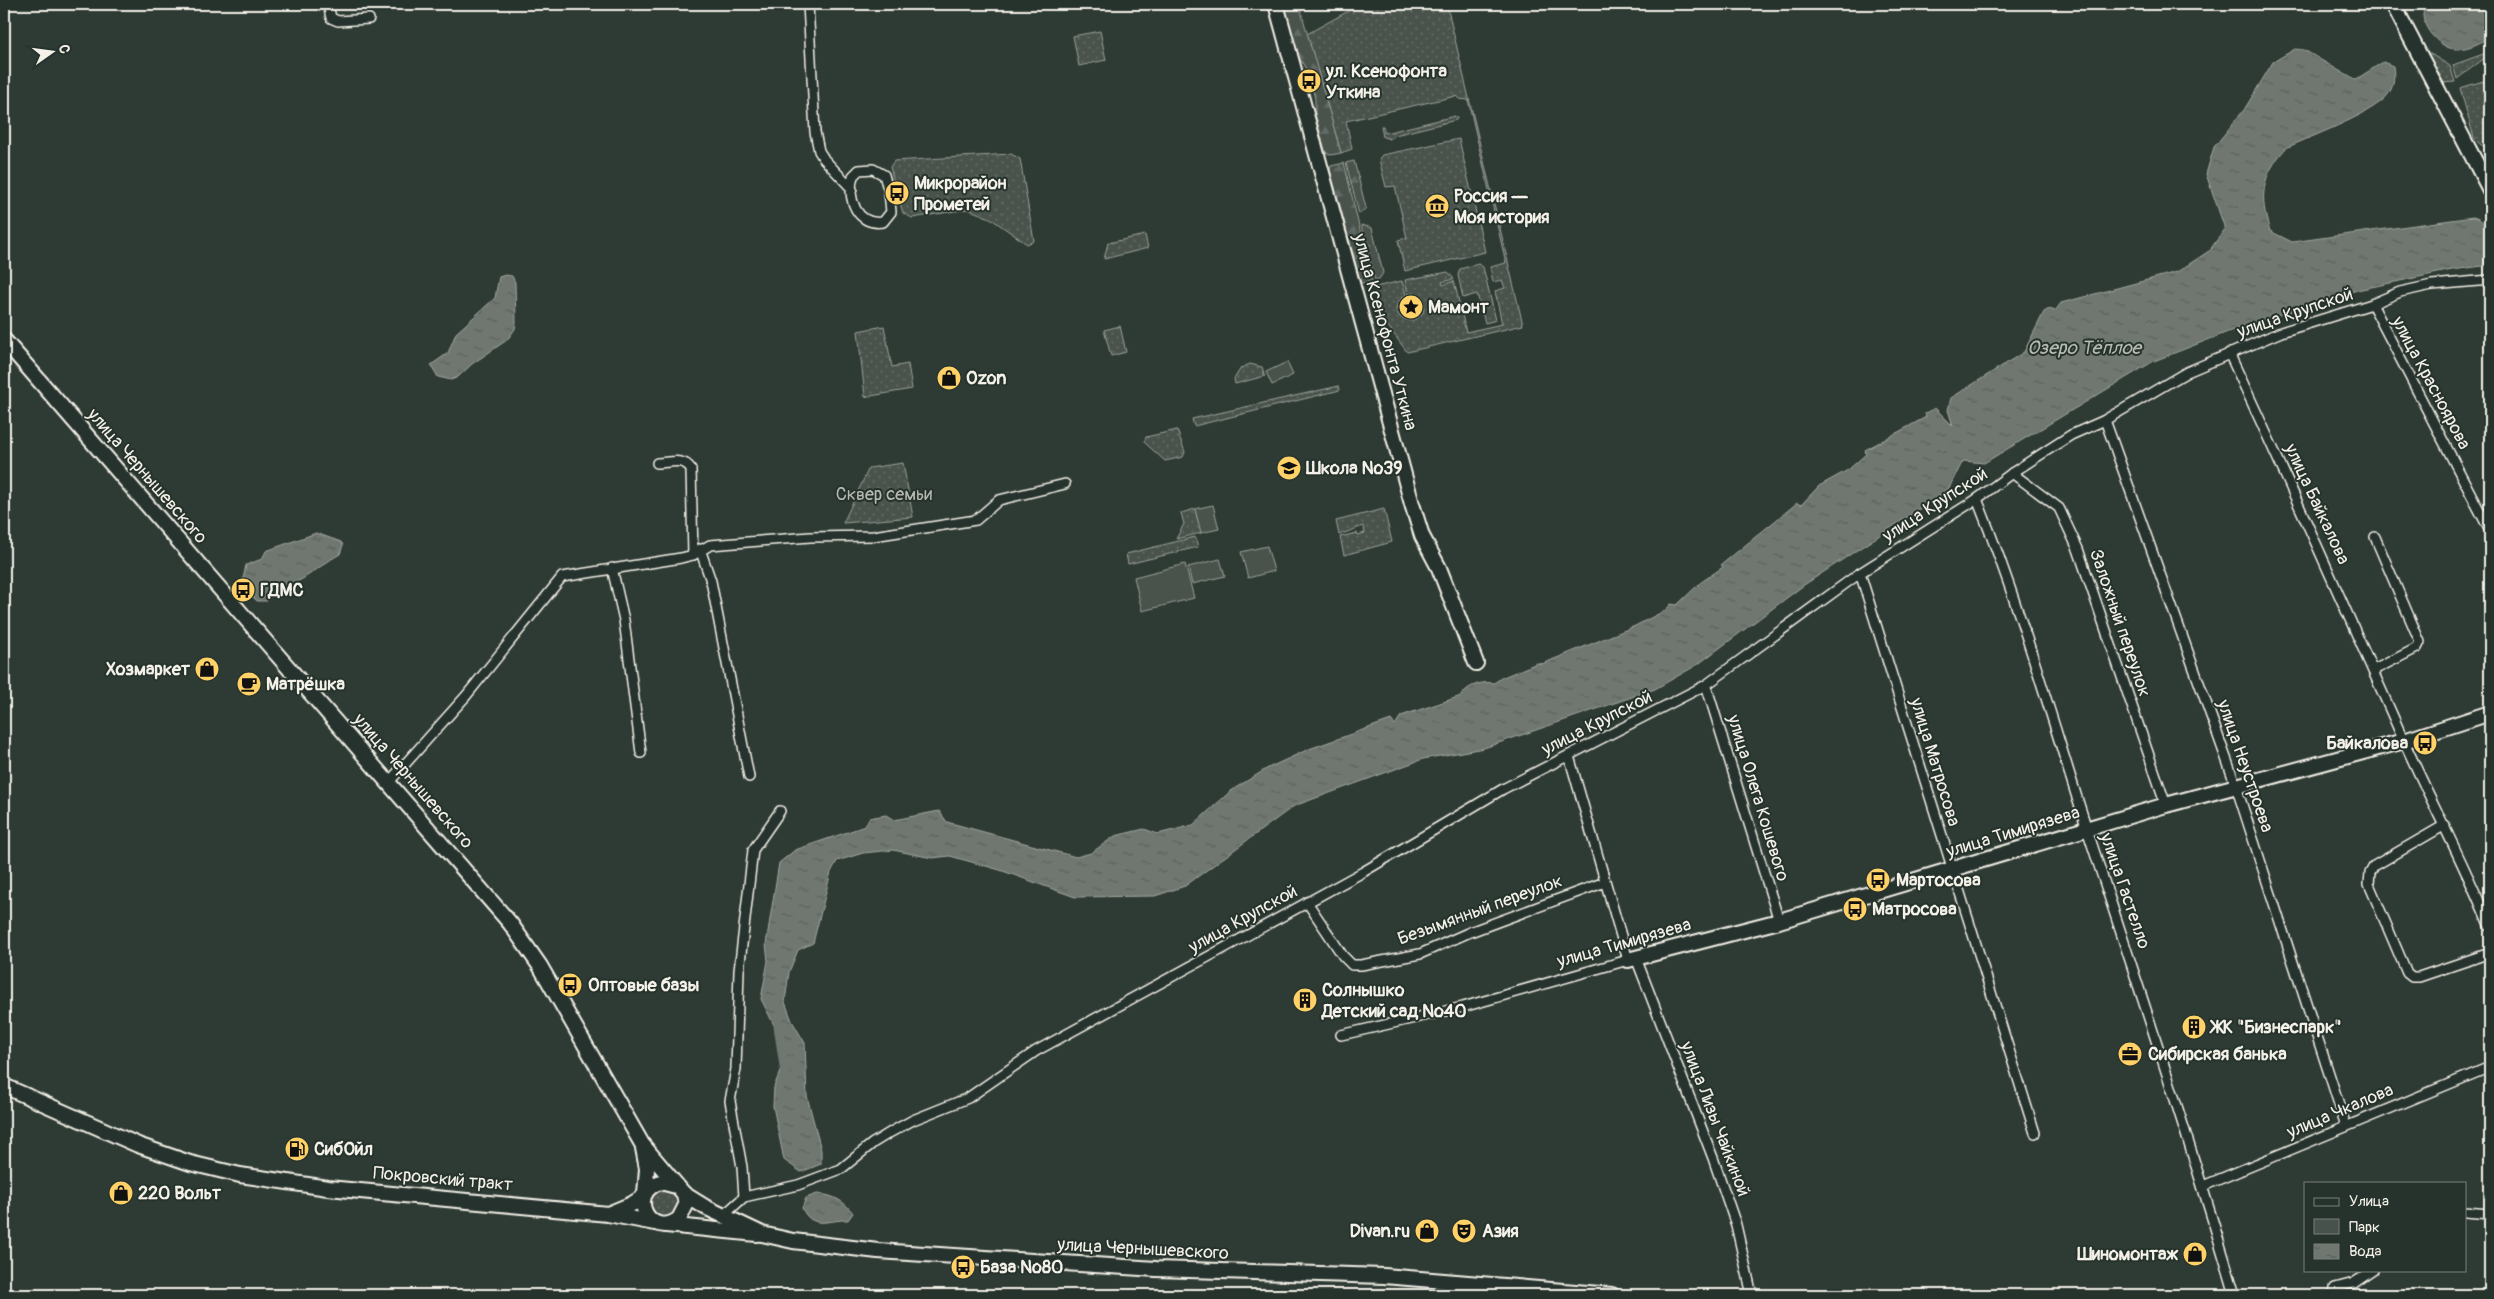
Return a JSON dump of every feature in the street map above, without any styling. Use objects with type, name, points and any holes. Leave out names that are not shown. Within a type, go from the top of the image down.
[{"type":"main road","name":"улица Ксенофонта Уткина","points":[[1276,4],[1412,504],[1422,536],[1440,568],[1476,663]]},
{"type":"main road","points":[[2393,4],[2488,182]]},
{"type":"main road","name":"улица Чернышевского","points":[[4,340],[510,923],[530,950],[642,1144],[680,1190],[724,1216],[762,1234],[793,1241],[878,1251],[1156,1269],[1384,1276],[1612,1295]]},
{"type":"main road","name":"улица Тимирязева","points":[[1632,959],[1779,921],[2166,805],[2404,741],[2490,713]]},
{"type":"main road","name":"Покровский тракт","points":[[4,1086],[138,1145],[190,1163],[240,1175],[328,1188],[608,1214],[660,1224],[750,1235],[762,1234]]},
{"type":"main road","points":[[608,1214],[632,1204],[644,1196],[651,1186],[661,1182],[680,1190],[686,1205],[682,1215],[674,1222],[660,1224],[645,1214],[644,1196],[647,1169],[642,1144]]},
{"type":"street","points":[[328,4],[331,18],[338,21],[369,19]]},
{"type":"street","points":[[808,4],[815,132],[819,151],[852,189]]},
{"type":"street","points":[[829,164],[844,170],[873,169],[884,175],[891,206],[886,220],[878,223],[863,220],[856,208],[852,189],[853,176],[859,170]]},
{"type":"street","name":"улица Крупской","points":[[744,1196],[798,1184],[841,1169],[872,1143],[891,1132],[913,1120],[968,1098],[1036,1051],[1307,902],[1503,789],[1706,685],[1860,572],[1977,500],[2012,473],[2071,435],[2105,420],[2187,372],[2281,332],[2372,304],[2400,292],[2432,285],[2490,280]]},
{"type":"street","name":"улица Красноярова","points":[[2372,304],[2487,518],[2490,530]]},
{"type":"street","name":"улица Байкалова","points":[[2229,353],[2374,670],[2404,741],[2445,824],[2490,927]]},
{"type":"street","name":"улица Неустроева","points":[[2105,420],[2236,786],[2346,1126]]},
{"type":"street","points":[[657,464],[682,462],[688,464],[691,469],[693,555]]},
{"type":"street","name":"Заложный переулок","points":[[2012,473],[2059,508],[2063,514],[2078,549],[2166,805]]},
{"type":"street","points":[[389,782],[466,696],[562,577],[693,555],[710,544],[810,536],[873,536],[976,520],[999,500],[1065,484]]},
{"type":"street","name":"улица Гастелло","points":[[1977,500],[2004,567],[2203,1186],[2235,1295]]},
{"type":"street","points":[[2374,670],[2417,648],[2420,642],[2375,537]]},
{"type":"street","points":[[700,549],[711,581],[749,777]]},
{"type":"street","points":[[612,568],[624,620],[641,753]]},
{"type":"street","name":"улица Матросова","points":[[1860,572],[2035,1133]]},
{"type":"street","name":"улица Олега Кошевого","points":[[1706,685],[1779,921]]},
{"type":"street","name":"улица Лизы Чайкиной","points":[[1569,756],[1605,882],[1632,959],[1713,1158],[1736,1225],[1752,1295]]},
{"type":"street","points":[[724,1216],[744,1196],[742,1167],[730,1101],[736,1069],[739,971],[753,850],[780,811]]},
{"type":"street","points":[[2445,824],[2374,866],[2370,873],[2369,884],[2407,973],[2412,977],[2419,977],[2490,953]]},
{"type":"street","name":"Безымянный переулок","points":[[1307,902],[1343,956],[1352,965],[1361,965],[1420,954],[1470,932],[1605,882]]},
{"type":"street","name":"улица Тимирязева","points":[[1342,1036],[1463,1007],[1632,959]]},
{"type":"street","name":"улица Чкалова","points":[[2203,1186],[2490,1066]]},
{"type":"street","points":[[2466,1212],[2490,1214]]},
{"type":"street","points":[[2334,1295],[2335,1288],[2354,1283],[2369,1272]]},
{"type":"green space","points":[[1284,4],[1299,4],[1341,153],[1331,155],[1326,153],[1315,114],[1315,99],[1309,74],[1299,57]]},
{"type":"green space","points":[[1361,4],[1447,6],[1523,325],[1407,352],[1380,315],[1375,287],[1402,281],[1406,294],[1397,303],[1396,311],[1401,318],[1413,321],[1423,313],[1424,305],[1419,297],[1408,294],[1405,280],[1448,272],[1454,279],[1442,282],[1443,285],[1454,281],[1466,332],[1502,324],[1495,291],[1505,288],[1502,280],[1493,282],[1490,267],[1506,263],[1468,100],[1459,99],[1456,96],[1346,121],[1352,149],[1341,153],[1307,34]]},
{"type":"green space","points":[[1100,31],[1106,60],[1079,66],[1073,36]]},
{"type":"green space","points":[[2424,50],[2450,66],[2455,82],[2441,83]]},
{"type":"green space","points":[[2489,52],[2490,54],[2457,79],[2453,65]]},
{"type":"green space","points":[[2490,79],[2490,148],[2481,145],[2474,138],[2460,88]]},
{"type":"green space","points":[[1455,116],[1456,120],[1395,135],[1390,139],[1383,137],[1381,126],[1383,126],[1385,133]]},
{"type":"green space","points":[[1459,139],[1485,252],[1405,271],[1398,240],[1407,238],[1395,186],[1386,187],[1379,159],[1382,155]]},
{"type":"green space","points":[[1011,154],[1020,159],[1034,241],[1027,244],[990,218],[968,209],[912,218],[903,213],[890,167],[894,161]]},
{"type":"green space","points":[[1354,161],[1366,208],[1359,214],[1346,163]]},
{"type":"green space","points":[[1344,163],[1372,281],[1361,283],[1330,169],[1331,166]]},
{"type":"green space","points":[[1361,225],[1372,228],[1383,273],[1379,279],[1375,280]]},
{"type":"green space","points":[[1145,235],[1148,248],[1104,259],[1108,243]]},
{"type":"green space","points":[[1478,264],[1483,267],[1496,320],[1485,323],[1477,294],[1463,298],[1458,275],[1460,269]]},
{"type":"green space","points":[[884,326],[892,367],[908,364],[912,389],[865,397],[858,331]]},
{"type":"green space","points":[[1120,326],[1126,352],[1111,356],[1104,330]]},
{"type":"green space","points":[[1287,362],[1293,375],[1272,385],[1266,372]]},
{"type":"green space","points":[[1250,364],[1262,367],[1265,376],[1235,384],[1234,379],[1241,368]]},
{"type":"green space","points":[[1339,386],[1340,390],[1194,426],[1192,419]]},
{"type":"green space","points":[[1177,430],[1185,452],[1183,457],[1165,461],[1144,442],[1146,437]]},
{"type":"green space","name":"Сквер семьи","points":[[903,463],[913,517],[843,523],[869,468]]},
{"type":"green space","points":[[1213,505],[1219,529],[1201,533],[1195,509]]},
{"type":"green space","points":[[1195,509],[1201,533],[1176,539],[1184,524],[1181,513]]},
{"type":"green space","points":[[1384,509],[1392,542],[1344,555],[1340,537],[1365,533],[1363,526],[1339,535],[1336,521]]},
{"type":"green space","points":[[1195,537],[1198,547],[1128,564],[1126,554]]},
{"type":"green space","points":[[1267,546],[1274,571],[1248,578],[1241,552]]},
{"type":"green space","points":[[1220,559],[1225,576],[1192,584],[1188,567]]},
{"type":"green space","points":[[1185,564],[1194,598],[1142,611],[1134,577]]},
{"type":"green space","points":[[664,1188],[675,1192],[679,1203],[675,1214],[664,1218],[653,1214],[649,1203],[653,1192]]},
{"type":"water","points":[[2432,4],[2490,4],[2490,36],[2476,45],[2464,48],[2452,49],[2442,45],[2429,32],[2424,21],[2424,10]]},
{"type":"water","name":"Озеро Тёплое","points":[[2295,49],[2304,50],[2355,80],[2383,62],[2393,66],[2394,79],[2392,88],[2384,99],[2375,106],[2364,113],[2286,148],[2271,168],[2264,187],[2264,208],[2270,231],[2292,242],[2473,217],[2485,224],[2488,230],[2490,265],[2452,270],[2357,290],[2233,330],[2154,361],[1984,463],[1963,461],[1948,490],[1804,585],[1697,665],[1655,689],[1484,748],[1423,759],[1294,806],[1185,886],[1155,896],[1075,897],[1000,870],[950,856],[932,858],[893,850],[863,853],[837,861],[831,872],[813,943],[798,950],[789,972],[785,1002],[792,1021],[805,1043],[807,1096],[821,1150],[821,1164],[801,1172],[784,1160],[773,1106],[774,1087],[786,1056],[782,1041],[761,999],[768,961],[766,944],[779,863],[795,850],[865,826],[869,818],[886,815],[894,820],[939,811],[947,822],[1076,857],[1091,853],[1115,836],[1144,829],[1158,834],[1193,825],[1232,790],[1268,768],[1309,749],[1391,720],[1395,725],[1401,716],[1461,696],[1467,689],[1476,685],[1494,683],[1501,678],[1537,663],[1542,664],[1635,626],[1666,610],[1671,604],[1677,605],[1700,583],[1723,567],[1721,565],[1797,503],[1801,505],[1819,486],[1848,470],[1866,454],[1865,450],[1926,417],[1925,413],[1935,408],[1953,426],[1948,410],[1951,398],[2024,352],[2044,312],[2049,309],[2055,311],[2061,303],[2177,272],[2209,251],[2225,229],[2206,174],[2214,147],[2244,110],[2273,62]]},
{"type":"water","points":[[505,275],[512,276],[515,282],[515,329],[507,340],[472,364],[458,377],[451,380],[438,377],[431,365],[448,353],[456,333],[495,298],[499,277]]},
{"type":"water","points":[[316,533],[341,542],[343,545],[340,554],[304,578],[279,590],[267,601],[257,601],[248,592],[243,579],[246,565],[262,559],[266,551]]},
{"type":"water","points":[[817,1194],[837,1199],[853,1213],[848,1220],[816,1222],[806,1215],[802,1208],[806,1198]]},
{"type":"waterway","points":[[778,1026],[785,1073]]},
{"type":"place","name":"ул. Ксенофонта Уткина","points":[[1309,81]]},
{"type":"place","name":"Микрорайон Прометей","points":[[897,193]]},
{"type":"place","name":"Россия — Моя история","points":[[1437,206]]},
{"type":"place","name":"Мамонт","points":[[1411,307]]},
{"type":"place","name":"Ozon","points":[[949,378]]},
{"type":"place","name":"Школа №39","points":[[1289,468]]},
{"type":"place","name":"ГДМС","points":[[243,590]]},
{"type":"place","name":"Хозмаркет","points":[[207,669]]},
{"type":"place","name":"Матрёшка","points":[[249,684]]},
{"type":"place","name":"Байкалова","points":[[2425,743]]},
{"type":"place","name":"Мартосова","points":[[1878,880]]},
{"type":"place","name":"Матросова","points":[[1855,909]]},
{"type":"place","name":"Оптовые базы","points":[[570,985]]},
{"type":"place","name":"Солнышко Детский сад №40","points":[[1305,1000]]},
{"type":"place","name":"ЖК \"Бизнеспарк\"","points":[[2194,1027]]},
{"type":"place","name":"Сибирская банька","points":[[2130,1054]]},
{"type":"place","name":"СибОйл","points":[[297,1149]]},
{"type":"place","name":"220 Вольт","points":[[121,1193]]},
{"type":"place","name":"Divan.ru","points":[[1427,1231]]},
{"type":"place","name":"Азия","points":[[1464,1231]]},
{"type":"place","name":"Шиномонтаж","points":[[2195,1254]]},
{"type":"place","name":"База №80","points":[[963,1267]]}]
